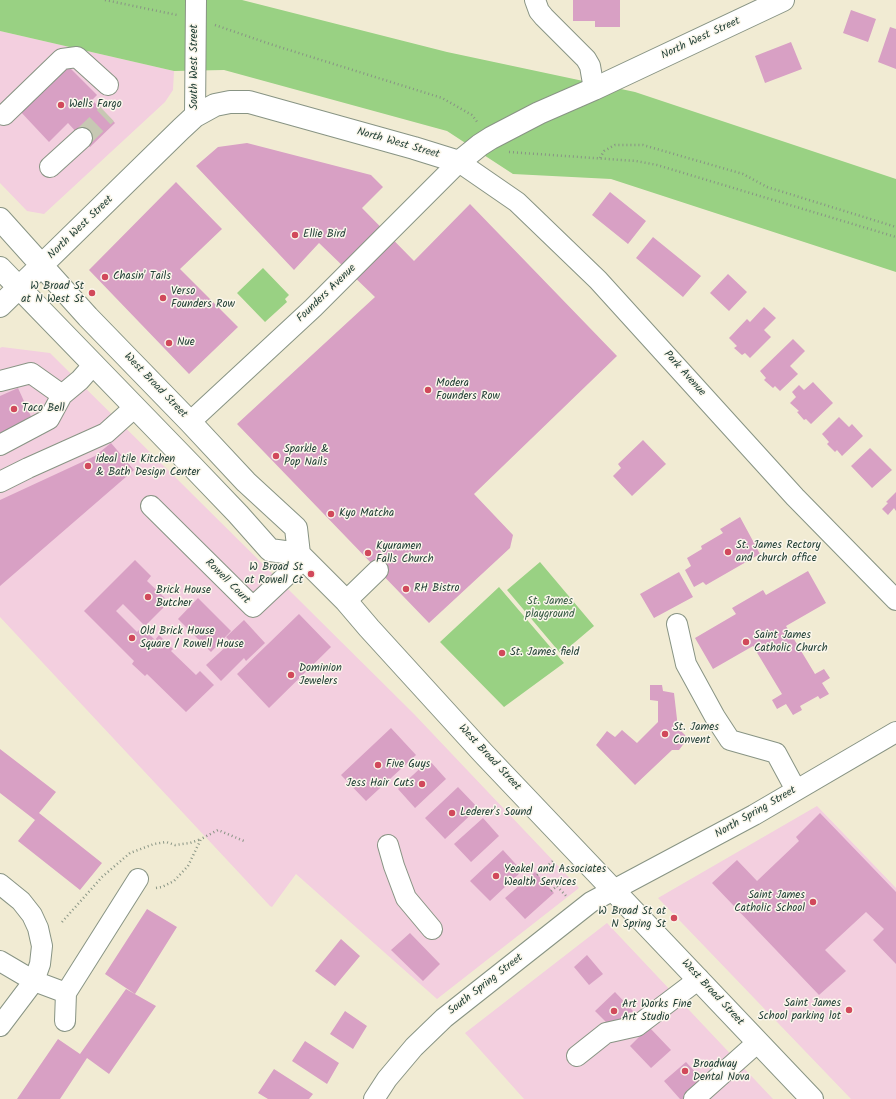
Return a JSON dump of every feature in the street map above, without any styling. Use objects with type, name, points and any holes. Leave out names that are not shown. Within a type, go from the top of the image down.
[{"type":"main road","name":"North West Street","points":[[42,266],[195,116],[215,105],[230,102],[249,102],[459,162],[491,138],[539,113],[594,89],[783,0]]},
{"type":"main road","name":"West Broad Street","points":[[0,220],[88,318],[190,422],[246,482],[296,528],[302,557],[346,601],[483,753],[615,890],[812,1099]]},
{"type":"main road","points":[[0,306],[42,266]]},
{"type":"main road","points":[[0,268],[238,514],[270,550],[302,557]]},
{"type":"street","points":[[536,0],[539,11],[544,17],[586,59],[590,66],[594,89]]},
{"type":"street","name":"South West Street","points":[[195,116],[196,9]]},
{"type":"street","points":[[4,115],[62,59],[77,57],[108,85]]},
{"type":"street","points":[[50,167],[82,138]]},
{"type":"street","name":"Founders Avenue","points":[[190,422],[313,308],[459,162]]},
{"type":"street","name":"Park Avenue","points":[[459,162],[517,202],[598,280],[795,497],[896,600]]},
{"type":"street","points":[[0,444],[49,420],[62,395],[80,380],[94,364]]},
{"type":"street","points":[[0,381],[31,373],[62,395]]},
{"type":"street","points":[[0,482],[106,433],[134,407]]},
{"type":"street","name":"Rowell Court","points":[[151,506],[253,607],[302,557]]},
{"type":"street","points":[[346,601],[378,570]]},
{"type":"street","points":[[677,624],[686,664],[715,717],[730,740],[776,753],[796,790]]},
{"type":"street","name":"North Spring Street","points":[[615,890],[754,815],[896,732]]},
{"type":"street","points":[[388,845],[406,898],[432,929]]},
{"type":"street","points":[[65,1021],[66,993],[138,879]]},
{"type":"street","points":[[0,884],[22,901],[32,915],[38,928],[42,946],[40,964],[34,981],[0,1026]]},
{"type":"street","name":"South Spring Street","points":[[374,1099],[387,1079],[414,1047],[444,1018],[591,902],[615,890]]},
{"type":"street","points":[[0,961],[34,981],[66,993]]},
{"type":"street","points":[[577,1056],[606,1033],[637,1026],[699,979]]},
{"type":"street","points":[[694,1099],[758,1042]]},
{"type":"path","points":[[105,0],[196,9],[220,26],[270,44],[442,98],[472,115],[491,138]]},
{"type":"path","points":[[600,158],[604,151],[615,145],[643,145],[743,174],[767,187],[896,227]]},
{"type":"path","points":[[510,152],[600,158],[657,164],[896,237]]},
{"type":"path","points":[[138,879],[153,889],[162,887],[174,881],[188,866],[201,839],[218,830],[244,841]]},
{"type":"path","points":[[538,875],[552,861]]},
{"type":"path","points":[[552,891],[557,886],[568,898]]},
{"type":"shaded area","points":[[0,31],[174,71],[173,90],[165,102],[44,214],[27,211],[0,183]]},
{"type":"shaded area","points":[[0,348],[50,353],[414,714],[579,888],[437,999],[296,874],[272,907],[270,906],[0,617]]},
{"type":"shaded area","points":[[817,806],[896,888],[896,1099],[851,1099],[658,898]]},
{"type":"shaded area","points":[[607,923],[773,1099],[524,1099],[465,1033]]},
{"type":"green space","points":[[0,0],[242,0],[447,52],[635,92],[896,179],[896,272],[611,179],[513,174],[447,131],[224,70],[174,71],[0,31]]},
{"type":"green space","points":[[263,268],[289,295],[285,299],[287,302],[265,322],[237,293]]},
{"type":"green space","name":"St. James playground","points":[[540,562],[594,626],[561,654],[507,590]]},
{"type":"green space","name":"St. James field","points":[[499,587],[564,663],[504,707],[440,642]]},
{"type":"building","points":[[573,0],[620,0],[620,27],[595,27],[595,21],[573,21]]},
{"type":"building","points":[[851,10],[876,19],[868,42],[843,33]]},
{"type":"building","points":[[890,27],[896,29],[896,69],[878,62]]},
{"type":"building","points":[[791,42],[802,69],[765,83],[755,56]]},
{"type":"building","name":"Wells Fargo","points":[[66,64],[97,95],[92,100],[115,123],[90,147],[68,123],[49,142],[19,110]]},
{"type":"building","name":"Modera Founders Row","points":[[247,143],[371,175],[383,187],[362,208],[414,261],[470,204],[617,356],[474,494],[513,535],[510,548],[429,623],[237,424],[375,297],[319,243],[294,270],[196,166],[218,147]]},
{"type":"building","name":"Verso Founders Row","points":[[176,182],[222,229],[180,269],[238,327],[189,374],[89,270]]},
{"type":"building","points":[[610,192],[646,221],[628,244],[592,215]]},
{"type":"building","points":[[653,237],[701,276],[683,297],[636,258]]},
{"type":"building","points":[[728,274],[747,292],[729,311],[710,293]]},
{"type":"building","points":[[764,307],[776,318],[764,330],[771,337],[750,358],[745,353],[742,355],[734,348],[737,346],[729,338],[747,319],[750,322]]},
{"type":"building","points":[[793,339],[805,351],[790,366],[798,374],[780,391],[775,386],[773,388],[764,380],[766,378],[760,371]]},
{"type":"building","points":[[813,382],[833,403],[811,424],[806,419],[804,420],[797,412],[799,411],[790,403],[796,397],[792,392],[799,385],[804,390]]},
{"type":"building","name":"Taco Bell","points":[[18,388],[33,421],[0,435],[0,396]]},
{"type":"building","points":[[839,417],[849,427],[852,424],[863,436],[842,456],[837,450],[835,452],[827,444],[829,442],[822,434]]},
{"type":"building","points":[[643,440],[666,464],[632,496],[613,476],[621,468],[618,464]]},
{"type":"building","points":[[111,443],[134,470],[0,586],[0,500],[95,456]]},
{"type":"building","points":[[870,448],[892,470],[872,488],[851,466]]},
{"type":"building","points":[[896,492],[896,511],[894,508],[888,515],[882,509],[888,503],[886,502]]},
{"type":"building","name":"St. James Rectory and church office","points":[[740,517],[760,554],[706,585],[703,582],[694,587],[685,570],[691,566],[687,558],[702,549],[701,546],[723,533],[720,529]]},
{"type":"building","name":"Old Brick House Square / Rowell House","points":[[135,560],[151,576],[147,581],[169,602],[145,626],[123,604],[116,611],[137,632],[142,627],[155,640],[159,635],[173,649],[171,651],[196,675],[200,671],[214,685],[186,712],[147,674],[145,676],[132,664],[134,661],[84,611]]},
{"type":"building","name":"Saint James Catholic Church","points":[[808,571],[826,603],[786,626],[815,674],[824,669],[830,678],[822,683],[829,694],[820,699],[818,696],[800,706],[802,710],[793,715],[786,704],[777,709],[772,700],[782,694],[753,646],[713,669],[695,638],[736,614],[732,608],[763,590],[766,595]]},
{"type":"building","points":[[679,572],[693,597],[654,618],[640,594]]},
{"type":"building","points":[[198,598],[231,631],[211,652],[178,619]]},
{"type":"building","points":[[299,614],[331,647],[269,708],[237,674]]},
{"type":"building","points":[[244,620],[265,643],[246,661],[244,658],[221,681],[206,665],[231,642],[226,637]]},
{"type":"building","name":"St. James Convent","points":[[650,685],[662,685],[663,691],[674,693],[678,728],[688,738],[679,750],[672,750],[635,785],[596,745],[607,731],[615,737],[622,730],[637,743],[658,722],[658,701],[650,700]]},
{"type":"building","name":"Five Guys","points":[[391,728],[416,755],[366,801],[341,775]]},
{"type":"building","points":[[0,749],[56,792],[39,813],[102,863],[80,890],[18,841],[35,820],[0,793]]},
{"type":"building","name":"Jess Hair Cuts","points":[[429,760],[446,779],[415,808],[398,789]]},
{"type":"building","name":"Lederer's Sound","points":[[458,787],[478,808],[445,839],[425,818]]},
{"type":"building","name":"Saint James Catholic School","points":[[820,813],[896,892],[896,964],[873,940],[884,929],[866,912],[825,950],[846,971],[819,995],[712,883],[737,860],[757,881],[799,841],[796,837]]},
{"type":"building","points":[[483,818],[499,836],[471,862],[454,844]]},
{"type":"building","name":"Yeakel and Associates Wealth Services","points":[[503,850],[522,871],[490,901],[470,881]]},
{"type":"building","points":[[535,872],[554,893],[525,919],[505,898]]},
{"type":"building","points":[[147,909],[177,927],[135,994],[105,974]]},
{"type":"building","points":[[410,933],[440,964],[423,981],[391,950]]},
{"type":"building","points":[[341,939],[360,956],[335,986],[315,971]]},
{"type":"building","points":[[587,955],[603,974],[589,985],[574,967]]},
{"type":"building","points":[[126,989],[156,1006],[109,1074],[87,1058],[60,1099],[17,1099],[58,1039],[80,1054]]},
{"type":"building","name":"Art Works Fine Art Studio","points":[[615,992],[633,1011],[614,1030],[595,1011]]},
{"type":"building","points":[[345,1011],[367,1026],[353,1049],[330,1034]]},
{"type":"building","points":[[649,1027],[671,1050],[651,1068],[630,1046]]},
{"type":"building","points":[[305,1041],[339,1063],[327,1084],[292,1061]]},
{"type":"building","name":"Broadway Dental Nova","points":[[686,1062],[708,1086],[693,1099],[680,1099],[664,1081]]},
{"type":"building","points":[[274,1069],[313,1094],[309,1099],[268,1099],[258,1093]]},
{"type":"tunnel","points":[[82,138],[107,114]]},
{"type":"place","name":"Wells Fargo","points":[[61,105]]},
{"type":"place","name":"Ellie Bird","points":[[295,235]]},
{"type":"place","name":"Chasin' Tails","points":[[105,277]]},
{"type":"place","name":"W Broad St at N West St","points":[[92,293]]},
{"type":"place","name":"Verso Founders Row","points":[[163,298]]},
{"type":"place","name":"Nue","points":[[169,343]]},
{"type":"place","name":"Modera Founders Row","points":[[428,390]]},
{"type":"place","name":"Taco Bell","points":[[14,409]]},
{"type":"place","name":"Sparkle & Pop Nails","points":[[276,456]]},
{"type":"place","name":"ideal tile Kitchen & Bath Design Center","points":[[88,466]]},
{"type":"place","name":"Kyo Matcha","points":[[331,514]]},
{"type":"place","name":"St. James Rectory and church office","points":[[728,552]]},
{"type":"place","name":"Kyuramen Falls Church","points":[[368,553]]},
{"type":"place","name":"W Broad St at Rowell Ct","points":[[311,574]]},
{"type":"place","name":"RH Bistro","points":[[406,589]]},
{"type":"place","name":"Brick House Butcher","points":[[148,597]]},
{"type":"place","name":"Old Brick House Square / Rowell House","points":[[132,638]]},
{"type":"place","name":"Saint James Catholic Church","points":[[746,642]]},
{"type":"place","name":"St. James field","points":[[502,653]]},
{"type":"place","name":"Dominion Jewelers","points":[[291,675]]},
{"type":"place","name":"St. James Convent","points":[[665,734]]},
{"type":"place","name":"Five Guys","points":[[378,765]]},
{"type":"place","name":"Jess Hair Cuts","points":[[422,784]]},
{"type":"place","name":"Lederer's Sound","points":[[452,813]]},
{"type":"place","name":"Yeakel and Associates Wealth Services","points":[[496,876]]},
{"type":"place","name":"Saint James Catholic School","points":[[813,902]]},
{"type":"place","name":"W Broad St at N Spring St","points":[[674,918]]},
{"type":"place","name":"Saint James School parking lot","points":[[849,1010]]},
{"type":"place","name":"Art Works Fine Art Studio","points":[[614,1011]]},
{"type":"place","name":"Broadway Dental Nova","points":[[685,1071]]}]
